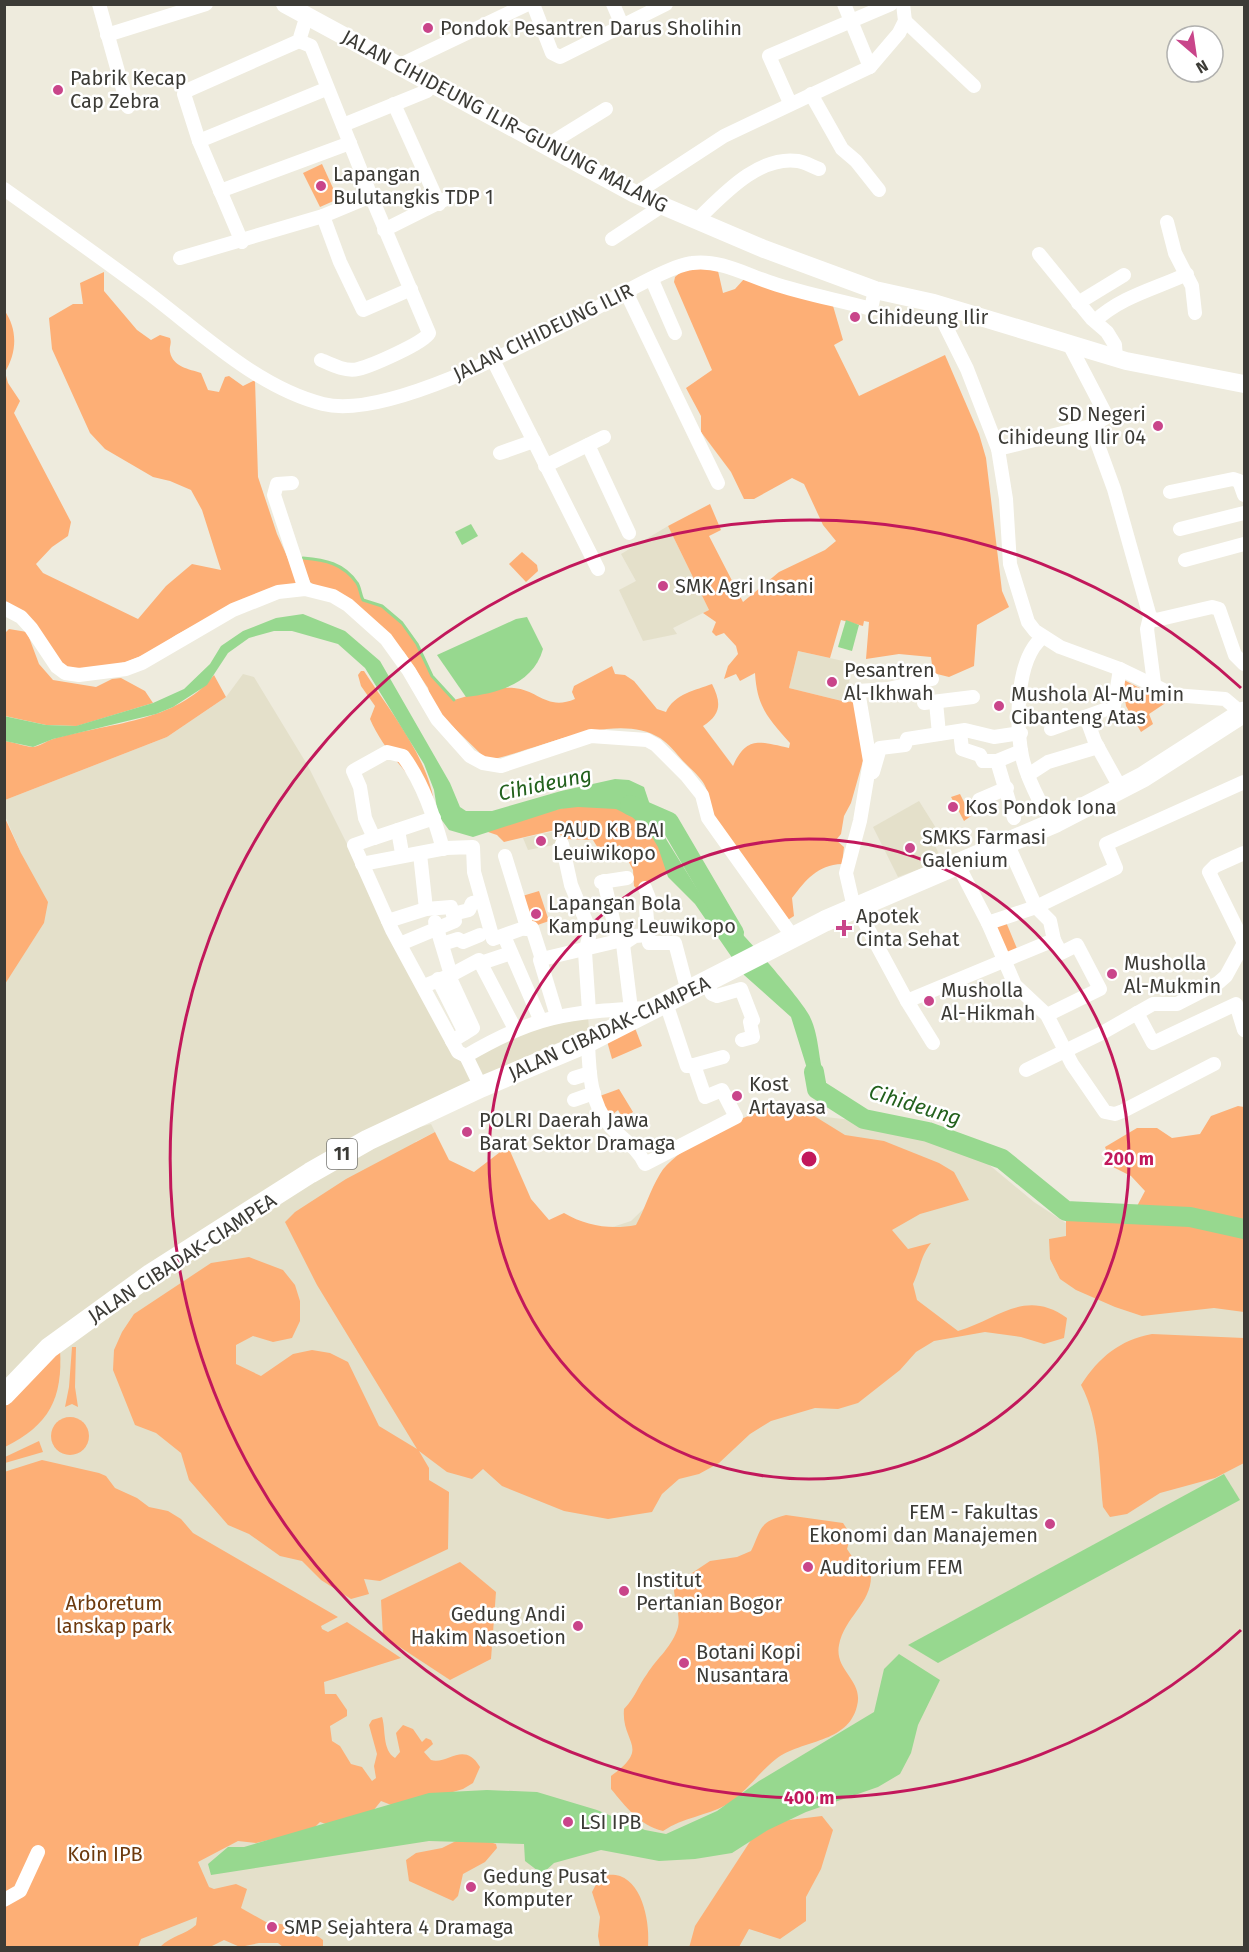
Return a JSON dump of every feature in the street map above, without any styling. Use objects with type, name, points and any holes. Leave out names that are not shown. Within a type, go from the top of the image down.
[{"type":"highway","name":"JALAN CIBADAK-CIAMPEA","points":[[4,1395],[49,1348],[151,1275],[368,1140],[481,1087],[588,1042],[793,937],[1007,843],[1121,789],[1244,714]]},
{"type":"main road","name":"JALAN CIHIDEUNG ILIR–GUNUNG MALANG","points":[[285,4],[635,194],[774,253],[875,290],[934,303],[1116,358],[1245,384]]},
{"type":"street","points":[[99,4],[128,107]]},
{"type":"street","points":[[107,34],[206,4]]},
{"type":"street","points":[[400,65],[528,4]]},
{"type":"street","points":[[533,4],[556,56],[560,57],[666,4]]},
{"type":"street","points":[[613,4],[622,25]]},
{"type":"street","points":[[844,4],[870,68]]},
{"type":"street","points":[[790,103],[769,56],[852,23],[891,4]]},
{"type":"street","points":[[903,4],[906,21],[975,86]]},
{"type":"street","points":[[242,242],[199,141],[184,100],[186,91],[305,44],[315,19]]},
{"type":"street","points":[[635,194],[724,136],[790,103],[870,68],[890,46],[906,21]]},
{"type":"street","points":[[305,44],[343,125],[384,230],[428,329],[426,339],[358,369],[346,369],[321,360]]},
{"type":"street","points":[[199,141],[326,89]]},
{"type":"street","points":[[343,125],[428,91]]},
{"type":"street","points":[[811,94],[842,149],[856,160],[879,189]]},
{"type":"street","points":[[394,104],[439,204]]},
{"type":"street","points":[[546,146],[606,110]]},
{"type":"street","points":[[220,191],[350,142]]},
{"type":"street","points":[[697,220],[747,175],[783,161],[799,161],[819,169]]},
{"type":"street","name":"JALAN CIHIDEUNG ILIR","points":[[4,189],[232,358],[283,387],[322,404],[355,408],[378,404],[493,360],[626,292],[690,263],[708,263],[774,284],[872,309],[875,290]]},
{"type":"street","points":[[384,230],[456,194]]},
{"type":"street","points":[[180,258],[242,242],[323,216],[371,196]]},
{"type":"street","points":[[612,239],[662,206]]},
{"type":"street","points":[[323,216],[340,262],[363,310],[411,289]]},
{"type":"street","points":[[1167,222],[1175,253],[1188,274],[1192,286],[1195,313]]},
{"type":"street","points":[[1039,254],[1078,303],[1113,339],[1116,358]]},
{"type":"street","points":[[1095,321],[1107,310],[1131,296],[1159,288],[1188,274]]},
{"type":"street","points":[[1078,303],[1124,275]]},
{"type":"street","points":[[652,280],[675,333]]},
{"type":"street","points":[[626,292],[718,483]]},
{"type":"street","points":[[934,303],[967,369],[998,449],[1010,564],[1028,622],[1042,637],[1119,673],[1154,683],[1174,695],[1225,699],[1244,714]]},
{"type":"street","points":[[998,449],[1101,422],[1106,412],[1069,344]]},
{"type":"street","points":[[493,360],[598,569]]},
{"type":"street","points":[[1091,426],[1114,489],[1150,617],[1147,628],[1154,683]]},
{"type":"street","points":[[545,466],[604,437]]},
{"type":"street","points":[[500,453],[534,441]]},
{"type":"street","points":[[588,445],[629,533]]},
{"type":"street","points":[[1170,492],[1233,479],[1239,481],[1245,495]]},
{"type":"street","points":[[292,483],[277,484],[274,495],[305,589]]},
{"type":"street","points":[[1180,529],[1245,513]]},
{"type":"street","points":[[1185,560],[1245,544]]},
{"type":"street","points":[[4,608],[21,617],[31,628],[57,667],[65,673],[79,675],[126,669],[142,663],[233,610],[278,592],[305,589],[333,596],[348,605],[386,639],[409,671],[437,719],[470,756],[483,763],[501,766],[511,764],[591,736],[622,737],[656,745],[702,795],[708,818],[793,937]]},
{"type":"street","points":[[1150,617],[1156,620],[1212,607],[1219,609],[1235,656],[1245,664]]},
{"type":"street","points":[[1039,800],[1029,778],[1021,751],[1017,692],[1033,649],[1042,637]]},
{"type":"street","points":[[1051,729],[1109,708],[1119,673]]},
{"type":"street","points":[[932,679],[888,689],[858,691],[869,753],[860,820],[846,873],[852,899],[907,1001],[933,1043]]},
{"type":"street","points":[[939,734],[930,702],[973,697]]},
{"type":"street","points":[[1086,717],[1098,747],[1121,789]]},
{"type":"street","points":[[867,778],[876,766],[880,748],[905,745],[907,739],[971,730],[984,736],[994,737],[1021,733]]},
{"type":"street","points":[[960,732],[962,749],[980,755],[983,761],[997,761],[1021,751]]},
{"type":"street","points":[[978,800],[1029,778],[1048,762],[1098,747]]},
{"type":"street","points":[[374,838],[364,818],[360,786],[353,771],[387,752],[403,756],[413,769],[434,818],[443,849]]},
{"type":"street","points":[[997,761],[1014,818]]},
{"type":"street","points":[[988,923],[1024,908],[1036,907],[1116,868],[1106,844],[1245,782]]},
{"type":"street","points":[[434,818],[354,845],[400,944],[458,1052],[466,1056],[481,1087]]},
{"type":"street","points":[[398,830],[402,853]]},
{"type":"street","points":[[1007,843],[1036,907],[1050,921],[1054,940],[1061,953],[1077,945],[1100,989],[1047,1016]]},
{"type":"street","points":[[562,844],[571,885],[583,910],[589,937],[587,947],[589,1011]]},
{"type":"street","points":[[362,864],[443,849],[473,847],[474,872],[493,939],[532,928],[542,959],[587,947],[620,942],[635,936],[648,935]]},
{"type":"street","points":[[420,854],[429,909],[437,928],[446,977],[465,1033],[452,1041]]},
{"type":"street","points":[[1026,1070],[1153,1004],[1177,1004],[1223,980],[1244,943],[1209,872],[1215,866],[1245,854]]},
{"type":"street","points":[[505,856],[526,921],[526,928]]},
{"type":"street","points":[[958,865],[988,923],[1015,985],[1047,1016],[1064,1051],[1105,1112],[1109,1114],[1123,1111],[1214,1064]]},
{"type":"street","points":[[627,878],[603,882],[620,942],[631,1009]]},
{"type":"street","points":[[645,888],[650,900],[646,908],[649,944],[675,943],[712,994],[717,996],[741,989],[753,1020],[750,1022],[753,1037],[742,1040]]},
{"type":"street","points":[[453,914],[469,910],[472,903],[481,901]]},
{"type":"street","points":[[583,910],[609,901]]},
{"type":"street","points":[[388,921],[429,909],[451,907],[455,921],[400,944]]},
{"type":"street","points":[[461,942],[480,935]]},
{"type":"street","points":[[504,936],[540,1020]]},
{"type":"street","points":[[441,944],[456,939],[461,942],[467,968]]},
{"type":"street","points":[[907,1001],[1054,940]]},
{"type":"street","points":[[481,963],[511,952]]},
{"type":"street","points":[[424,986],[467,968],[479,960],[515,1029]]},
{"type":"street","points":[[540,960],[557,1016]]},
{"type":"street","points":[[1137,1013],[1153,1043],[1236,1004],[1245,1030]]},
{"type":"street","points":[[466,1056],[515,1029],[540,1020],[589,1011],[662,1006],[687,1066],[723,1057]]},
{"type":"street","points":[[588,1042],[594,1093],[609,1124],[634,1146],[645,1164],[736,1117],[722,1090],[705,1097],[694,1065]]},
{"type":"street","points":[[574,1078],[590,1073]]},
{"type":"street","points":[[574,1100],[594,1093]]},
{"type":"street","points":[[4,1900],[20,1891],[38,1852]]},
{"type":"shaded area","points":[[471,524],[478,536],[462,545],[455,532]]},
{"type":"shaded area","name":"SMK Agri Insani","points":[[668,526],[709,610],[673,628],[677,634],[643,641],[619,590],[636,581],[621,554]]},
{"type":"shaded area","points":[[303,614],[345,631],[380,661],[450,783],[460,807],[466,811],[492,811],[561,791],[615,779],[629,780],[644,787],[656,823],[701,895],[724,915],[758,951],[809,1015],[816,1033],[822,1071],[829,1090],[822,1099],[814,1091],[791,1017],[744,975],[695,904],[668,877],[658,847],[649,832],[632,817],[616,809],[578,807],[560,809],[473,837],[449,830],[438,815],[434,790],[424,764],[365,668],[338,644],[292,631],[274,631],[249,638],[228,653],[207,685],[173,707],[156,714],[53,739],[33,747],[5,741],[4,716],[46,725],[76,726],[153,703],[184,689],[210,664],[221,646],[243,631],[276,618]]},
{"type":"shaded area","points":[[527,617],[543,649],[531,671],[513,685],[490,693],[466,697],[437,655],[516,619]]},
{"type":"shaded area","points":[[846,620],[859,625],[852,651],[838,647]]},
{"type":"shaded area","points":[[798,651],[852,663],[846,702],[789,688]]},
{"type":"shaded area","name":"Institut Pertanian Bogor","points":[[243,674],[254,677],[308,766],[368,886],[465,1063],[539,1022],[588,1016],[589,1029],[513,1063],[416,1128],[431,1124],[435,1132],[415,1142],[540,1228],[588,1235],[631,1221],[730,1125],[799,1114],[914,1127],[987,1163],[1034,1202],[1075,1229],[1244,1232],[1244,1947],[5,1947],[4,984],[44,923],[21,853],[5,816],[5,800],[167,737],[226,697]]},
{"type":"shaded area","points":[[919,801],[941,836],[933,841],[942,861],[898,877],[873,827]]},
{"type":"shaded area","name":"PAUD KB BAI Leuiwikopo","points":[[556,831],[559,844],[528,850],[523,838]]},
{"type":"shaded area","points":[[1224,1474],[1240,1500],[938,1663],[908,1645]]},
{"type":"shaded area","points":[[899,1654],[940,1680],[918,1725],[911,1753],[900,1774],[878,1787],[806,1812],[768,1830],[732,1853],[695,1859],[659,1861],[601,1850],[554,1863],[542,1874],[525,1861],[524,1844],[429,1841],[211,1875],[208,1864],[228,1847],[244,1847],[429,1793],[487,1790],[537,1792],[597,1810],[645,1830],[666,1834],[717,1811],[759,1781],[874,1712],[884,1669]]},
{"type":"green space","name":"Lapangan Bulutangkis TDP 1","points":[[322,164],[338,199],[320,207],[303,173]]},
{"type":"green space","points":[[700,267],[718,271],[723,293],[735,289],[744,279],[771,289],[831,299],[843,340],[834,345],[859,396],[945,355],[979,434],[986,458],[1002,591],[1009,607],[977,625],[974,666],[949,677],[933,673],[931,657],[899,654],[866,659],[869,622],[864,621],[863,626],[841,620],[830,658],[798,651],[789,688],[846,702],[856,701],[864,757],[851,803],[844,816],[841,834],[836,840],[844,847],[842,864],[819,870],[807,880],[792,898],[794,916],[786,921],[711,811],[703,782],[663,740],[642,731],[623,728],[601,730],[579,734],[498,758],[485,758],[444,718],[431,700],[428,688],[404,652],[310,582],[302,563],[303,558],[319,560],[340,567],[352,576],[363,600],[382,606],[402,623],[417,644],[432,676],[454,700],[499,688],[514,688],[557,703],[565,702],[575,699],[572,692],[574,686],[612,666],[615,674],[625,675],[634,681],[657,709],[666,712],[680,697],[712,684],[717,696],[717,712],[703,726],[733,766],[744,749],[755,743],[789,748],[790,743],[770,719],[761,703],[755,673],[740,681],[736,674],[724,679],[728,666],[738,654],[736,646],[724,633],[716,636],[712,632],[716,622],[703,613],[709,610],[668,526],[710,504],[721,530],[709,536],[743,602],[779,572],[825,550],[836,541],[823,525],[804,484],[792,478],[754,499],[744,499],[731,472],[701,432],[701,416],[686,388],[712,370],[674,282],[675,277],[681,272]]},
{"type":"green space","points":[[104,272],[104,291],[137,330],[151,340],[160,335],[170,338],[170,352],[174,361],[182,367],[201,373],[208,390],[219,392],[225,377],[229,376],[243,386],[255,380],[258,477],[277,534],[299,583],[236,603],[176,635],[151,652],[126,662],[95,669],[66,668],[5,602],[4,310],[14,333],[14,349],[5,372],[8,383],[20,401],[14,413],[71,522],[68,536],[52,547],[36,564],[43,573],[138,619],[166,586],[192,564],[221,570],[202,510],[191,490],[153,477],[105,449],[90,433],[52,349],[49,318],[73,304],[83,304],[80,283]]},
{"type":"green space","points":[[522,552],[537,565],[538,571],[526,582],[509,564]]},
{"type":"green space","points":[[9,629],[27,632],[39,664],[53,680],[96,687],[112,679],[121,678],[145,691],[153,703],[77,726],[46,725],[5,716],[5,633]]},
{"type":"green space","points":[[364,671],[408,737],[426,772],[435,809],[391,754],[376,731],[370,719],[375,706],[361,686],[358,675]]},
{"type":"green space","points":[[214,675],[226,697],[167,737],[5,800],[5,741],[35,747],[53,739],[140,719],[181,703],[199,691]]},
{"type":"green space","points":[[1122,679],[1167,702],[1149,714],[1153,724],[1141,732],[1126,706]]},
{"type":"green space","points":[[960,794],[971,816],[964,821],[951,797]]},
{"type":"green space","points":[[607,798],[653,831],[668,871],[637,889],[634,886],[633,870],[620,845],[601,853],[593,840],[565,839],[555,830],[504,842],[497,835],[488,832],[493,824]]},
{"type":"green space","points":[[4,816],[48,902],[44,923],[5,984]]},
{"type":"green space","name":"Lapangan Bola Kampung Leuwikopo","points":[[539,891],[549,921],[529,928],[519,897]]},
{"type":"green space","points":[[1006,922],[1018,951],[1005,955],[992,927]]},
{"type":"green space","points":[[635,1028],[642,1046],[612,1059],[607,1041]]},
{"type":"green space","points":[[619,1089],[633,1112],[623,1119],[618,1110],[607,1119],[597,1097]]},
{"type":"green space","points":[[780,1104],[803,1109],[845,1135],[884,1141],[939,1163],[954,1172],[969,1200],[920,1214],[892,1230],[908,1249],[931,1243],[913,1284],[917,1300],[958,1331],[1012,1309],[1038,1306],[1052,1309],[1067,1318],[1064,1338],[1044,1344],[1021,1337],[985,1332],[934,1341],[916,1352],[900,1370],[858,1403],[838,1409],[815,1408],[771,1421],[750,1434],[719,1463],[699,1474],[679,1479],[662,1494],[652,1512],[608,1519],[564,1511],[502,1486],[483,1469],[472,1479],[447,1472],[419,1451],[429,1468],[429,1480],[449,1492],[448,1549],[380,1581],[364,1579],[369,1594],[351,1599],[321,1580],[302,1561],[280,1556],[249,1534],[228,1525],[189,1480],[181,1453],[156,1433],[135,1425],[113,1370],[114,1350],[134,1314],[211,1263],[249,1257],[283,1270],[295,1285],[300,1301],[300,1321],[292,1338],[273,1342],[253,1336],[236,1345],[236,1364],[261,1376],[293,1354],[312,1350],[330,1353],[348,1362],[379,1426],[417,1449],[317,1285],[285,1222],[295,1212],[346,1179],[435,1132],[449,1160],[474,1172],[504,1149],[510,1151],[531,1199],[549,1220],[564,1213],[599,1226],[636,1225],[653,1186],[669,1163],[714,1132]]},
{"type":"green space","points":[[1238,1106],[1244,1107],[1244,1312],[1214,1308],[1142,1316],[1076,1290],[1060,1279],[1050,1259],[1049,1239],[1066,1236],[1066,1211],[1099,1217],[1136,1208],[1145,1191],[1131,1176],[1113,1167],[1105,1147],[1137,1128],[1157,1128],[1172,1138],[1200,1134],[1211,1116]]},
{"type":"green space","points":[[1152,1334],[1244,1338],[1244,1463],[1215,1478],[1160,1493],[1127,1514],[1110,1517],[1103,1507],[1092,1413],[1081,1385],[1095,1366],[1111,1351],[1120,1345]]},
{"type":"green space","points":[[72,1347],[76,1347],[75,1387],[78,1407],[72,1404],[65,1407],[69,1387]]},
{"type":"green space","points":[[60,1349],[59,1382],[50,1409],[33,1429],[5,1447],[5,1402]]},
{"type":"green space","points":[[70,1417],[83,1423],[89,1436],[83,1449],[70,1455],[57,1449],[51,1436],[57,1423]]},
{"type":"green space","points":[[39,1441],[43,1452],[5,1463],[5,1457]]},
{"type":"green space","points":[[42,1460],[106,1476],[115,1488],[137,1498],[149,1507],[168,1511],[181,1519],[193,1533],[338,1617],[321,1626],[322,1629],[328,1632],[347,1622],[401,1658],[324,1682],[325,1694],[336,1694],[347,1710],[347,1716],[330,1726],[332,1741],[340,1746],[351,1764],[362,1767],[372,1781],[376,1778],[374,1766],[377,1754],[369,1725],[372,1720],[382,1717],[386,1745],[395,1758],[400,1752],[396,1733],[403,1725],[413,1729],[422,1742],[426,1738],[431,1740],[433,1744],[424,1752],[431,1760],[437,1761],[462,1754],[474,1759],[480,1767],[473,1783],[463,1789],[399,1808],[381,1801],[373,1811],[326,1824],[320,1822],[312,1830],[256,1843],[238,1841],[198,1862],[209,1887],[214,1889],[236,1884],[247,1889],[241,1908],[266,1922],[288,1925],[319,1937],[323,1940],[323,1947],[283,1947],[278,1943],[259,1943],[240,1947],[224,1940],[210,1947],[160,1947],[196,1925],[197,1917],[141,1939],[138,1947],[5,1947],[4,1472]]},
{"type":"green space","points":[[786,1515],[843,1523],[851,1535],[847,1549],[855,1561],[870,1567],[869,1589],[842,1634],[839,1645],[841,1662],[853,1682],[858,1697],[852,1718],[844,1728],[834,1734],[776,1759],[740,1795],[726,1805],[663,1831],[654,1828],[640,1820],[611,1789],[611,1776],[630,1758],[632,1751],[624,1720],[624,1709],[676,1634],[678,1617],[674,1585],[710,1561],[737,1557],[751,1551],[762,1527],[770,1520]]},
{"type":"green space","points":[[460,1562],[496,1592],[491,1659],[450,1680],[383,1636],[381,1600]]},
{"type":"green space","points":[[822,1816],[833,1830],[821,1869],[806,1897],[806,1921],[780,1939],[749,1929],[739,1947],[689,1948],[695,1926],[751,1840],[781,1821]]},
{"type":"green space","points":[[468,1835],[496,1844],[497,1848],[485,1862],[463,1874],[458,1896],[453,1901],[409,1881],[406,1860],[416,1853],[442,1848]]},
{"type":"green space","points":[[601,1875],[620,1876],[635,1888],[644,1907],[648,1928],[648,1947],[600,1947],[598,1936],[600,1917],[592,1892]]},
{"type":"waterway","points":[[303,558],[319,560],[340,567],[357,583],[363,600],[382,606],[402,623],[417,644],[432,676],[454,700]]},
{"type":"waterway","name":"Cihideung","points":[[630,805],[669,822],[734,933]]},
{"type":"waterway","name":"Cihideung","points":[[814,1072],[817,1089],[864,1119],[928,1132],[1002,1159],[1066,1211],[1190,1217],[1244,1229]]},
{"type":"place","name":"Pondok Pesantren Darus Sholihin","points":[[428,28]]},
{"type":"place","name":"Pabrik Kecap Cap Zebra","points":[[58,90]]},
{"type":"place","name":"Lapangan Bulutangkis TDP 1","points":[[321,186]]},
{"type":"place","name":"Cihideung Ilir","points":[[855,317]]},
{"type":"place","name":"SD Negeri Cihideung Ilir 04","points":[[1158,426]]},
{"type":"place","name":"SMK Agri Insani","points":[[663,586]]},
{"type":"place","name":"Pesantren Al-Ikhwah","points":[[832,682]]},
{"type":"place","name":"Mushola Al-Mu'min Cibanteng Atas","points":[[999,706]]},
{"type":"place","name":"Kos Pondok Iona","points":[[953,807]]},
{"type":"place","name":"PAUD KB BAI Leuiwikopo","points":[[541,841]]},
{"type":"place","name":"SMKS Farmasi Galenium","points":[[910,848]]},
{"type":"place","name":"Lapangan Bola Kampung Leuwikopo","points":[[536,914]]},
{"type":"place","name":"Apotek Cinta Sehat","points":[[844,928]]},
{"type":"place","name":"Musholla Al-Mukmin","points":[[1112,974]]},
{"type":"place","name":"Musholla Al-Hikmah","points":[[929,1001]]},
{"type":"place","name":"Kost Artayasa","points":[[737,1096]]},
{"type":"place","name":"POLRI Daerah Jawa Barat Sektor Dramaga","points":[[467,1132]]},
{"type":"place","name":"FEM - Fakultas Ekonomi dan Manajemen","points":[[1050,1524]]},
{"type":"place","name":"Auditorium FEM","points":[[808,1567]]},
{"type":"place","name":"Institut Pertanian Bogor","points":[[624,1591]]},
{"type":"place","name":"Gedung Andi Hakim Nasoetion","points":[[578,1626]]},
{"type":"place","name":"Botani Kopi Nusantara","points":[[684,1663]]},
{"type":"place","name":"LSI IPB","points":[[568,1822]]},
{"type":"place","name":"Gedung Pusat Komputer","points":[[471,1887]]},
{"type":"place","name":"SMP Sejahtera 4 Dramaga","points":[[272,1927]]},
{"type":"park label","name":"Arboretum lanskap park","points":[[114,1614]]},
{"type":"park label","name":"Koin IPB","points":[[105,1854]]}]
